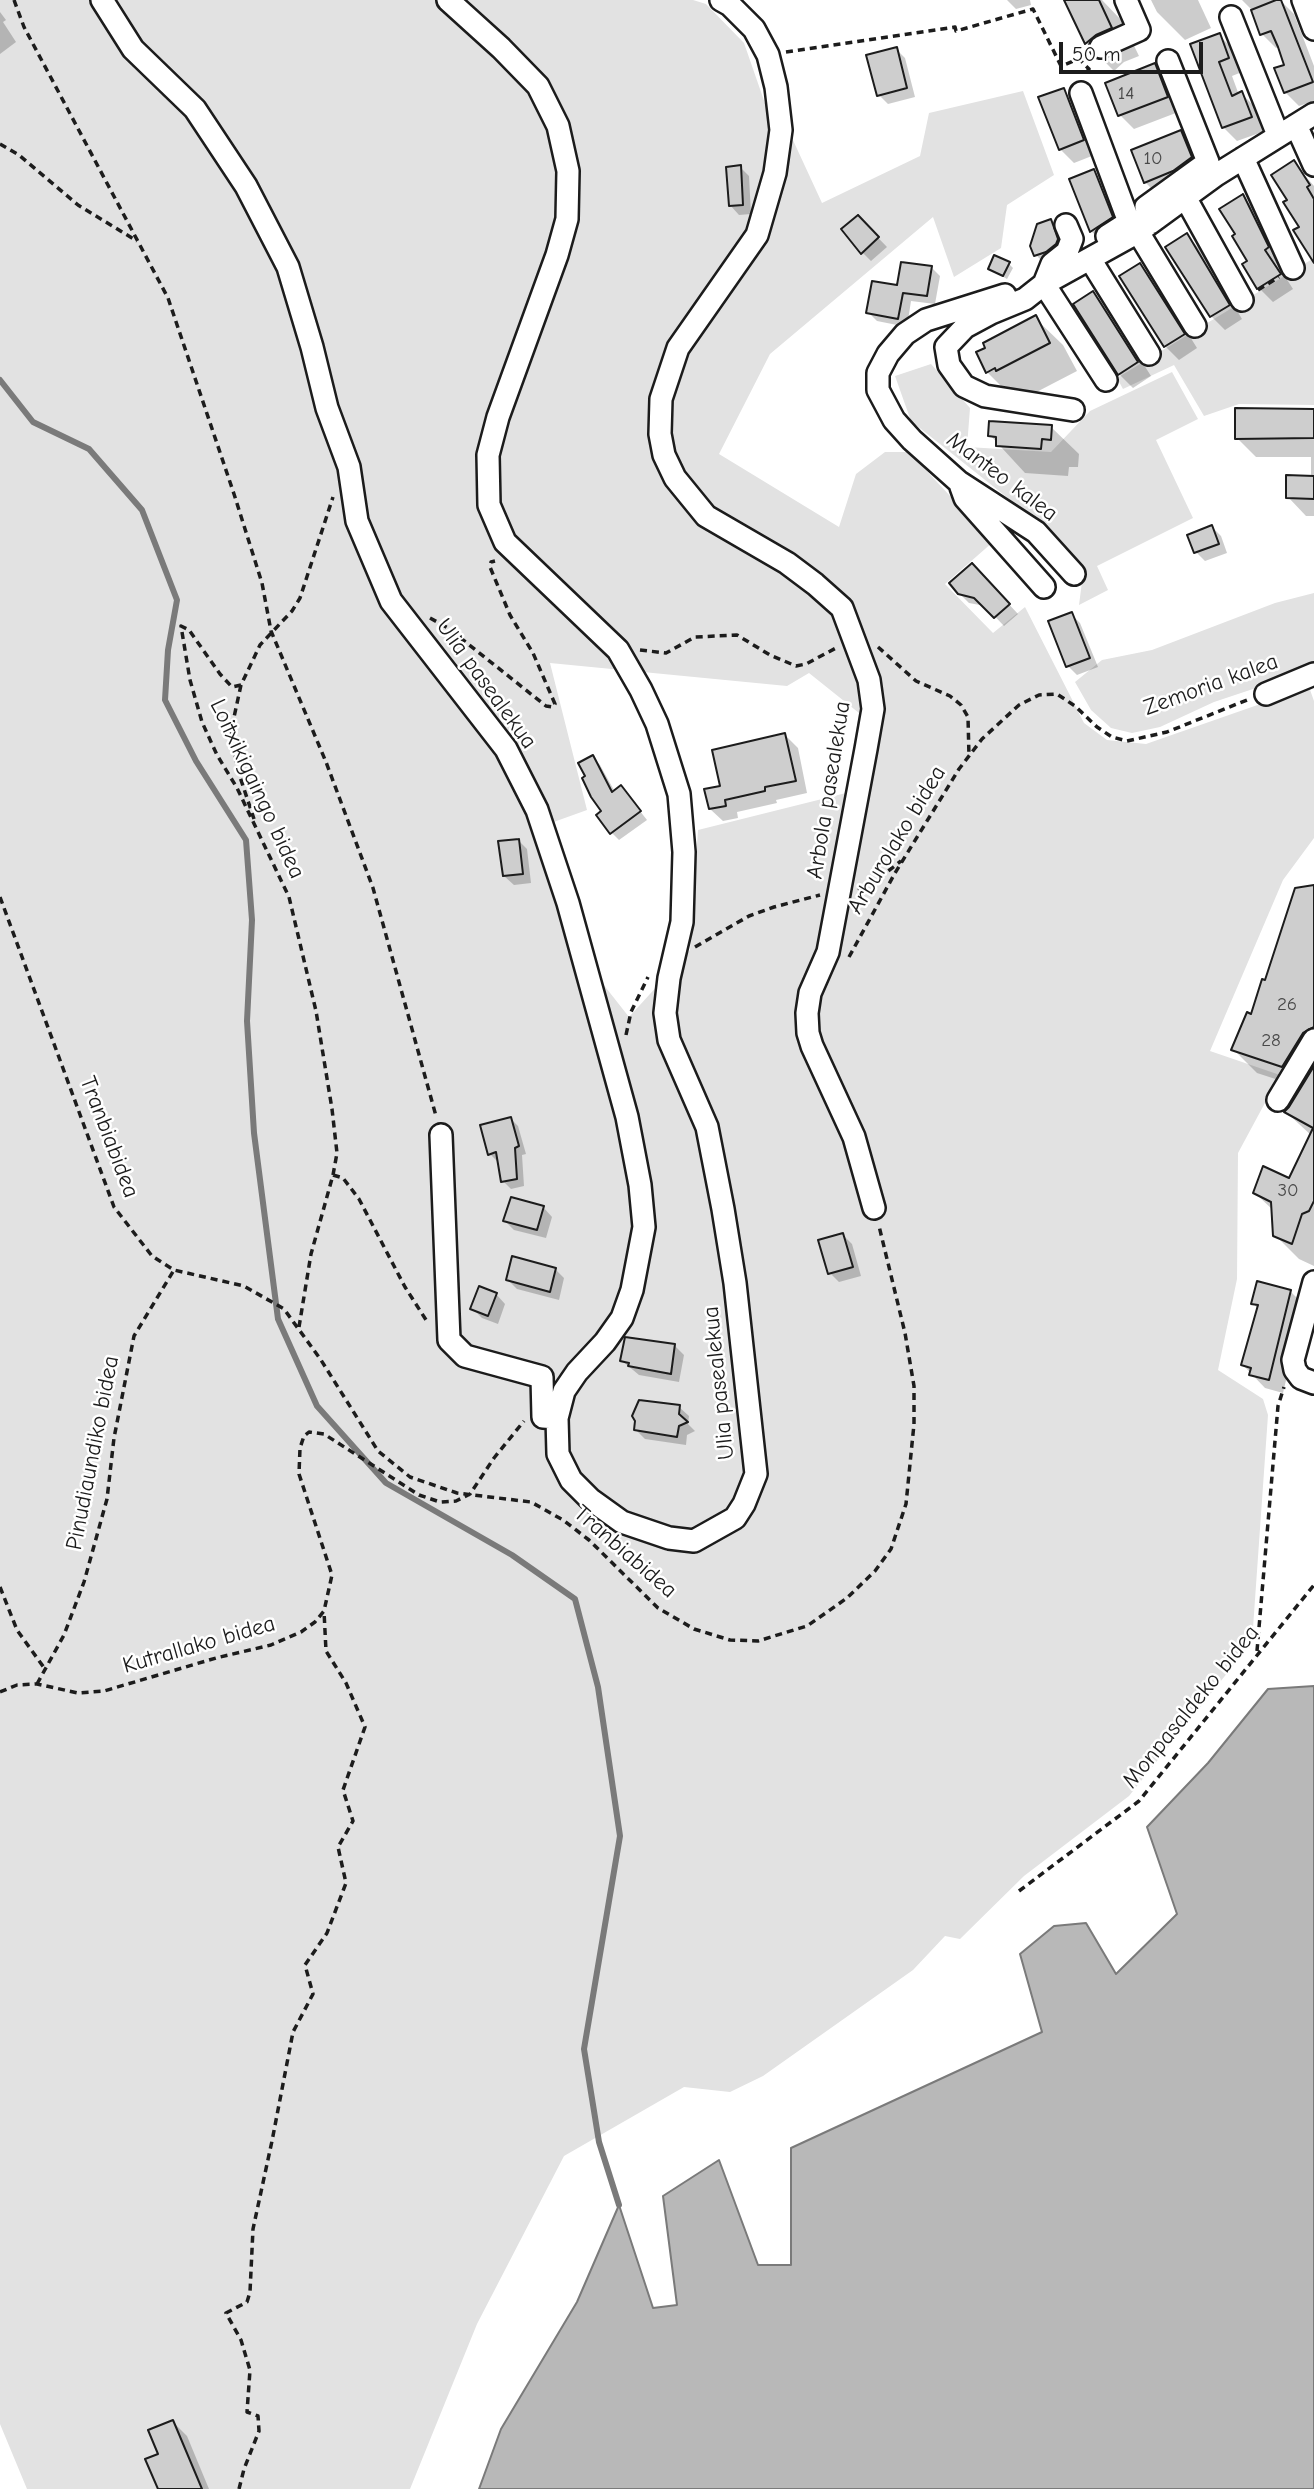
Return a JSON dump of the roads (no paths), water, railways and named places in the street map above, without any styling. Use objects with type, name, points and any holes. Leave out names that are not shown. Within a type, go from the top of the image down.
[{"type":"street","name":"Ulia pasealekua","points":[[102,0],[133,49],[195,109],[246,186],[288,267],[327,408],[349,467],[357,521],[391,601],[506,749],[537,810],[568,903],[627,1117],[640,1185],[644,1227],[632,1290],[622,1318],[605,1342],[577,1372],[550,1417],[558,1454],[571,1480],[590,1499],[622,1522],[669,1538],[694,1541],[735,1518],[756,1474],[735,1283],[707,1127],[669,1040],[665,1013],[669,978],[682,922],[684,852],[678,794],[657,724],[618,650],[578,610],[528,567],[505,542],[489,505],[488,455],[498,417],[557,256],[567,219],[568,170],[558,127],[538,86],[448,0]]},
{"type":"street","name":"Arbola pasealekua","points":[[721,0],[730,5],[754,30],[768,55],[776,87],[781,130],[775,173],[757,235],[678,348],[661,399],[660,434],[664,455],[676,478],[706,516],[787,563],[842,608],[869,680],[873,709],[828,952],[810,993],[807,1013],[812,1046],[854,1137],[874,1208]]},
{"type":"street","points":[[1101,47],[1139,30],[1126,0]]},
{"type":"street","points":[[1303,0],[1314,29]]},
{"type":"street","points":[[1231,17],[1296,125],[1314,165]]},
{"type":"street","points":[[1168,61],[1208,162],[1146,206],[1144,227],[1195,326]]},
{"type":"street","points":[[1081,93],[1129,222],[1089,248],[1085,262],[1149,354]]},
{"type":"street","name":"Manteo kalea","points":[[1073,410],[985,396],[964,386],[949,365],[946,347],[965,327],[1025,299],[1044,284],[1144,227],[1243,158],[1296,125]]},
{"type":"street","points":[[1243,158],[1293,268]]},
{"type":"street","points":[[1185,197],[1242,300]]},
{"type":"street","points":[[1066,225],[1072,239],[1067,252],[1052,264],[1044,284],[1106,380]]},
{"type":"street","name":"Manteo kalea","points":[[1044,284],[926,320],[905,334],[888,354],[878,373],[878,390],[894,421],[912,440],[959,482],[1036,532],[1074,574]]},
{"type":"street","points":[[959,482],[965,498],[1044,587]]},
{"type":"street","name":"Zemoria kalea","points":[[1266,694],[1314,674]]},
{"type":"street","points":[[1278,1100],[1314,1040]]},
{"type":"street","points":[[441,1135],[449,1340],[465,1356],[542,1377],[550,1417]]},
{"type":"street","points":[[1314,1282],[1293,1360],[1295,1370],[1301,1378],[1314,1383]]},
{"type":"waterway","points":[[0,380],[33,422],[89,449],[142,510],[177,600],[168,650],[165,700],[196,761],[246,840],[252,920],[247,1021],[254,1133],[278,1319],[317,1406],[386,1483],[512,1555],[575,1599],[598,1687],[620,1836],[584,2049],[599,2142],[619,2205]]}]
